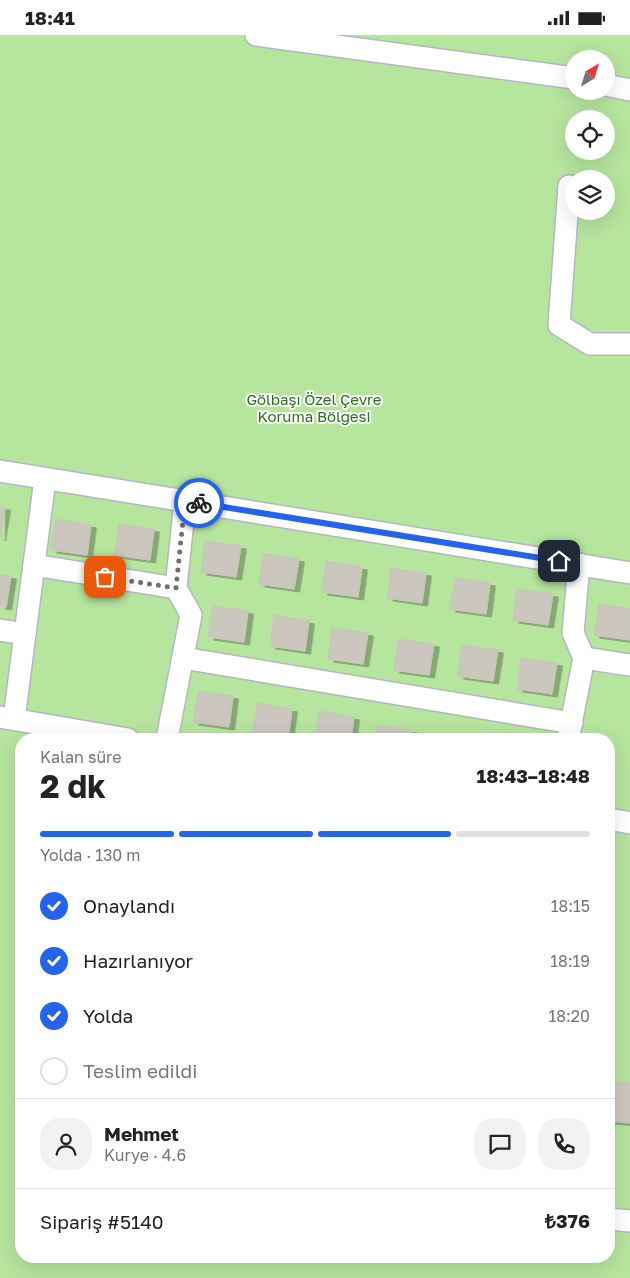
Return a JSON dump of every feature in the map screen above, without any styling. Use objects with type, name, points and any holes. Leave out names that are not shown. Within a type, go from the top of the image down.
[{"type":"street","points":[[256,35],[565,76]]},
{"type":"street","points":[[615,87],[630,90]]},
{"type":"street","points":[[567,220],[559,325],[590,345],[630,344]]},
{"type":"street","points":[[0,471],[630,573]]},
{"type":"street","points":[[45,479],[25,634],[7,718],[93,733]]},
{"type":"street","points":[[168,733],[191,615],[176,588],[185,501]]},
{"type":"street","points":[[34,565],[176,588]]},
{"type":"street","points":[[183,657],[570,731],[584,658],[573,633],[579,565]]},
{"type":"street","points":[[0,630],[25,634]]},
{"type":"street","points":[[584,658],[630,665]]},
{"type":"street","points":[[615,820],[630,823]]},
{"type":"street","points":[[615,1220],[630,1221]]},
{"type":"green space","name":"Gölbaşı Özel Çevre Koruma Bölgesi","points":[[0,35],[630,35],[630,1278],[0,1278]]},
{"type":"building","points":[[0,507],[5,507],[0,538]]},
{"type":"building","points":[[55,519],[91,525],[87,555],[51,550]]},
{"type":"building","points":[[119,524],[154,529],[150,560],[114,555]]},
{"type":"building","points":[[205,541],[241,546],[236,577],[201,572]]},
{"type":"building","points":[[263,553],[299,559],[294,589],[259,584]]},
{"type":"building","points":[[326,561],[362,567],[358,597],[322,592]]},
{"type":"building","points":[[391,568],[426,573],[422,603],[387,598]]},
{"type":"building","points":[[0,575],[11,576],[6,607],[0,606]]},
{"type":"building","points":[[455,578],[490,583],[486,614],[450,609]]},
{"type":"building","points":[[517,589],[553,594],[548,625],[513,620]]},
{"type":"building","points":[[599,604],[630,609],[630,640],[594,635]]},
{"type":"building","points":[[213,606],[248,611],[244,642],[208,637]]},
{"type":"building","points":[[274,615],[309,621],[305,651],[270,646]]},
{"type":"building","points":[[332,628],[368,633],[363,664],[328,659]]},
{"type":"building","points":[[398,639],[434,644],[429,675],[394,670]]},
{"type":"building","points":[[462,645],[498,650],[493,681],[458,676]]},
{"type":"building","points":[[521,658],[557,663],[552,694],[517,689]]},
{"type":"building","points":[[198,691],[233,696],[229,727],[193,722]]},
{"type":"building","points":[[257,703],[292,709],[289,733],[252,733]]},
{"type":"building","points":[[319,711],[354,717],[352,733],[316,733]]},
{"type":"building","points":[[377,725],[412,730],[412,733],[376,733]]},
{"type":"building","points":[[615,1082],[630,1083],[630,1123],[615,1122]]},
{"type":"way so far","points":[[105,577],[176,588],[185,501],[199,503]]},
{"type":"route","points":[[199,503],[559,561]]}]
